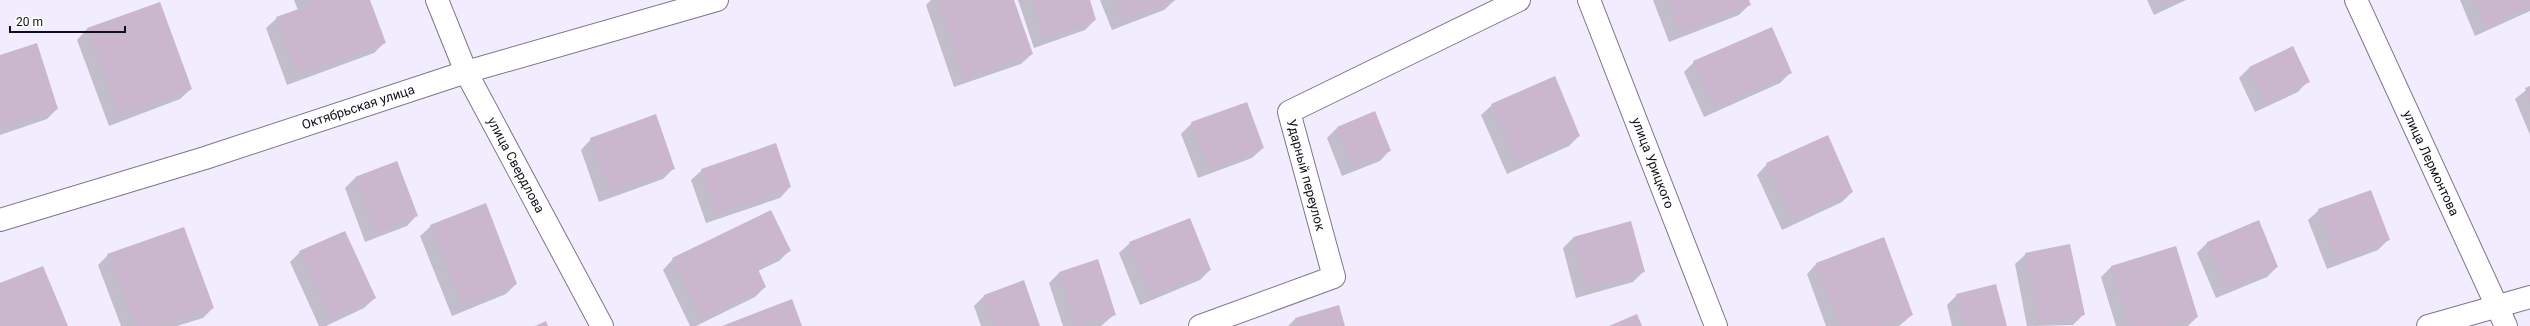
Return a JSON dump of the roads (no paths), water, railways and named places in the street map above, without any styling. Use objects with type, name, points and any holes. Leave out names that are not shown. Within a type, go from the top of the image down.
[{"type":"street","name":"улица Свердлова","points":[[437,0],[466,72],[602,326]]},
{"type":"street","name":"Октябрьская улица","points":[[0,220],[205,158],[466,72],[717,0]]},
{"type":"street","name":"Ударный переулок","points":[[1200,326],[1334,277],[1289,112],[1519,0]]},
{"type":"street","name":"улица Урицкого","points":[[1590,0],[1716,326]]},
{"type":"street","name":"улица Лермонтова","points":[[2356,0],[2502,317]]},
{"type":"street","points":[[2428,326],[2502,317],[2530,297]]}]
